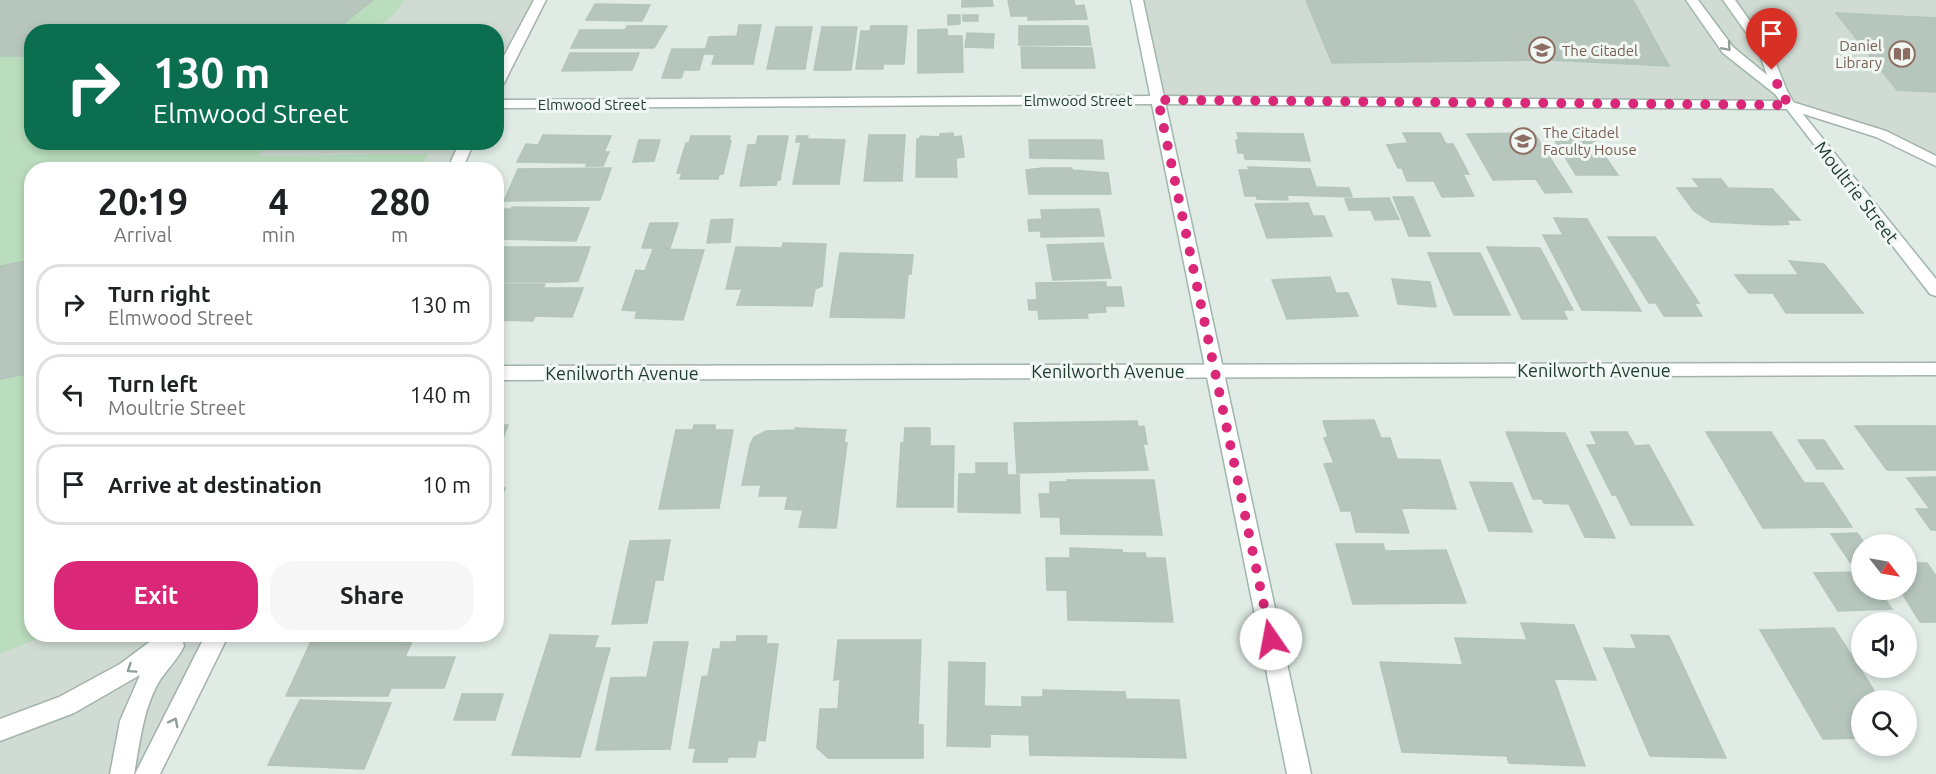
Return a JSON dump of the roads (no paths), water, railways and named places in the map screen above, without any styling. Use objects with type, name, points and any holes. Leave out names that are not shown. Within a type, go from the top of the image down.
[{"type":"street","points":[[504,70],[540,0]]},
{"type":"street","points":[[1137,0],[1299,774]]},
{"type":"street","name":"Moultrie Street","points":[[1692,0],[1728,50],[1780,91]]},
{"type":"street","name":"Moultrie Street","points":[[1730,0],[1764,50],[1780,91],[1789,105],[1936,290]]},
{"type":"street","name":"Elmwood Street","points":[[504,104],[1158,100],[1789,105],[1881,134],[1936,162]]},
{"type":"street","name":"Kenilworth Avenue","points":[[504,373],[1936,369]]},
{"type":"street","points":[[0,730],[66,705],[128,671],[168,642]]},
{"type":"street","points":[[122,774],[132,721],[151,675],[174,642]]},
{"type":"street","points":[[147,774],[214,642]]},
{"type":"place","name":"The Citadel","points":[[1542,50]]},
{"type":"place","name":"Daniel Library","points":[[1902,54]]},
{"type":"place","name":"The Citadel Faculty House","points":[[1523,141]]}]
